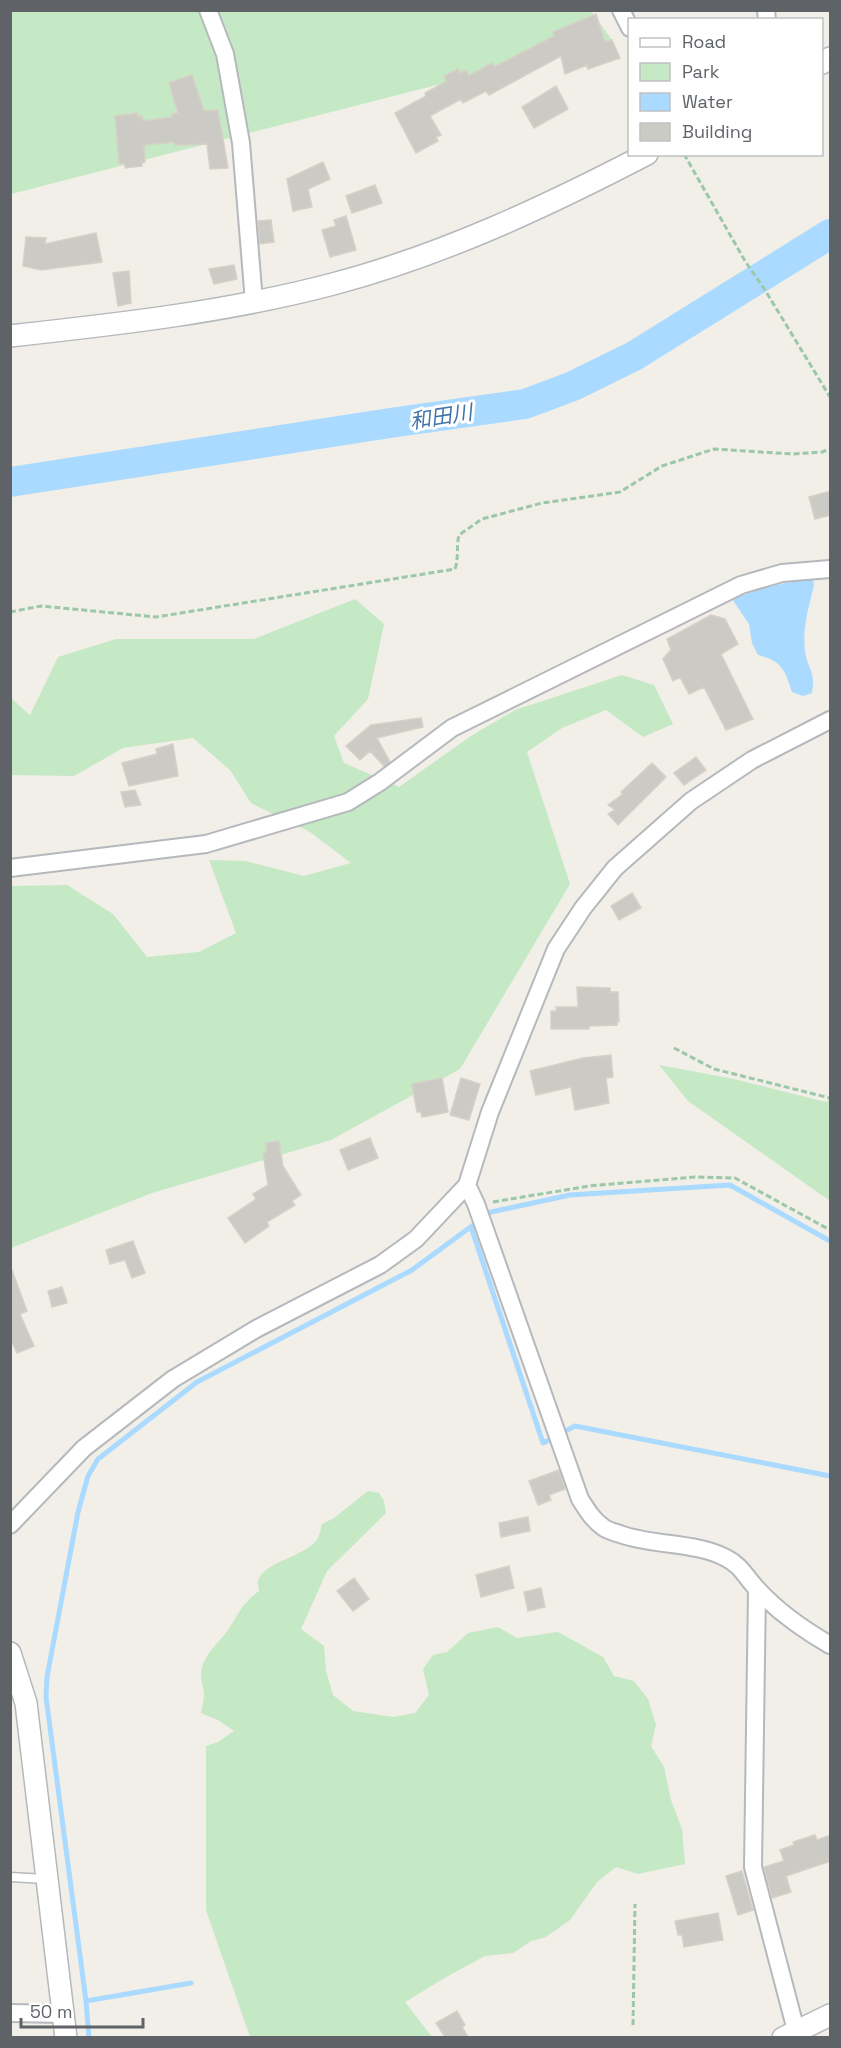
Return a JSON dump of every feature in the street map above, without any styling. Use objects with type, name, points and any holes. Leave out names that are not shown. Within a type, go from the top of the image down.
[{"type":"street","points":[[208,10],[225,54],[241,143],[254,302]]},
{"type":"street","points":[[621,10],[628,24]]},
{"type":"street","points":[[10,336],[164,317],[254,302],[334,284],[471,237],[530,212],[643,156]]},
{"type":"street","points":[[10,868],[206,844],[348,802],[380,782],[452,728],[741,585],[782,573],[831,569]]},
{"type":"street","points":[[10,1525],[84,1448],[173,1379],[256,1329],[380,1265],[416,1239],[467,1185],[490,1112],[556,949],[583,908],[615,868],[691,801],[752,760],[831,720]]},
{"type":"street","points":[[467,1185],[476,1204],[580,1499],[590,1515],[605,1529],[629,1538],[709,1551],[725,1557],[738,1565],[758,1590],[776,1607],[806,1631],[831,1645]]},
{"type":"street","points":[[758,1590],[753,1867],[792,2036],[831,2015]]},
{"type":"street","points":[[10,1653],[26,1703],[66,2037]]},
{"type":"street","points":[[10,2013],[64,2014]]},
{"type":"lane","points":[[10,1877],[46,1879]]},
{"type":"path","points":[[685,156],[745,261],[831,397]]},
{"type":"path","points":[[10,612],[41,606],[156,617],[455,569],[459,535],[482,519],[542,503],[620,492],[662,466],[714,449],[793,454],[822,452],[831,449]]},
{"type":"path","points":[[674,1048],[714,1069],[831,1098]]},
{"type":"path","points":[[476,1204],[589,1186],[694,1177],[735,1178],[831,1230]]},
{"type":"path","points":[[633,2025],[635,1904]]},
{"type":"green space","points":[[11,11],[591,11],[612,40],[11,194]]},
{"type":"green space","points":[[355,599],[384,624],[368,699],[334,736],[344,763],[399,787],[471,736],[515,710],[622,675],[654,685],[673,724],[643,737],[606,710],[562,728],[527,752],[570,884],[460,1069],[331,1140],[152,1193],[11,1248],[11,886],[67,885],[113,914],[147,957],[199,952],[236,933],[209,860],[245,861],[304,876],[351,863],[310,832],[251,803],[230,770],[193,738],[123,748],[74,776],[11,775],[11,698],[30,715],[58,657],[116,639],[254,639]]},
{"type":"green space","points":[[659,1065],[734,1079],[826,1102],[830,1099],[830,1201],[688,1101]]},
{"type":"green space","points":[[368,1491],[379,1493],[384,1501],[386,1513],[327,1571],[301,1629],[324,1646],[326,1671],[333,1695],[353,1711],[393,1717],[415,1713],[429,1695],[423,1669],[433,1655],[447,1652],[468,1633],[498,1627],[517,1638],[558,1632],[603,1657],[614,1676],[634,1681],[648,1699],[656,1725],[651,1746],[664,1767],[671,1800],[682,1829],[685,1864],[638,1874],[616,1867],[597,1882],[570,1920],[546,1937],[531,1941],[513,1953],[485,1956],[405,2002],[432,2037],[250,2037],[206,1910],[206,1746],[218,1742],[234,1731],[218,1720],[201,1713],[204,1694],[202,1668],[208,1655],[242,1608],[259,1591],[258,1582],[262,1574],[276,1564],[305,1550],[318,1538],[322,1524],[334,1518]]},
{"type":"water","points":[[813,580],[804,643],[813,685],[812,693],[803,696],[792,692],[781,667],[772,660],[758,655],[752,643],[749,624],[732,599],[772,586]]},
{"type":"building","points":[[596,14],[605,42],[612,40],[620,58],[588,69],[587,65],[565,74],[561,56],[489,95],[486,91],[463,103],[461,99],[430,116],[441,135],[436,137],[438,141],[416,153],[395,113],[426,96],[425,93],[447,81],[444,76],[458,69],[460,73],[466,70],[469,76],[492,63],[494,67],[554,36],[553,32]]},
{"type":"building","points":[[192,75],[204,111],[218,110],[228,168],[210,169],[207,144],[175,145],[174,142],[144,145],[145,162],[142,166],[125,168],[125,164],[119,163],[115,116],[138,113],[138,117],[142,116],[143,121],[172,117],[172,114],[178,113],[169,83]]},
{"type":"building","points":[[556,86],[568,109],[534,128],[522,107]]},
{"type":"building","points":[[323,162],[330,179],[308,189],[312,207],[293,211],[287,179]]},
{"type":"building","points":[[375,185],[382,203],[352,213],[346,196]]},
{"type":"building","points":[[346,216],[356,250],[330,257],[322,230],[336,226],[334,220]]},
{"type":"building","points":[[271,220],[274,242],[260,244],[258,221]]},
{"type":"building","points":[[96,233],[102,262],[41,270],[23,266],[26,237],[46,238],[45,244]]},
{"type":"building","points":[[234,265],[237,279],[214,284],[209,269]]},
{"type":"building","points":[[129,271],[131,303],[118,306],[113,273]]},
{"type":"building","points":[[831,491],[831,515],[815,519],[809,497]]},
{"type":"building","points":[[711,615],[725,619],[738,644],[721,654],[753,719],[726,730],[704,687],[689,694],[680,677],[673,681],[663,659],[671,650],[667,639]]},
{"type":"building","points":[[421,718],[423,727],[377,738],[390,762],[384,766],[370,751],[360,760],[346,746],[371,725]]},
{"type":"building","points":[[173,744],[178,776],[129,786],[122,763],[157,754],[156,749]]},
{"type":"building","points":[[696,757],[706,770],[684,785],[674,773]]},
{"type":"building","points":[[652,763],[666,777],[618,825],[608,814],[615,810],[608,805],[623,794],[621,792]]},
{"type":"building","points":[[135,790],[141,805],[125,807],[121,792]]},
{"type":"building","points":[[632,893],[641,908],[619,920],[611,906]]},
{"type":"building","points":[[577,987],[610,988],[610,992],[618,992],[619,1022],[617,1025],[589,1026],[589,1029],[551,1029],[551,1011],[557,1011],[556,1007],[578,1007]]},
{"type":"building","points":[[611,1055],[613,1077],[606,1078],[609,1103],[575,1110],[571,1087],[536,1095],[530,1071],[583,1058]]},
{"type":"building","points":[[442,1078],[448,1112],[422,1117],[421,1112],[417,1112],[412,1084]]},
{"type":"building","points":[[461,1078],[480,1084],[469,1120],[450,1115]]},
{"type":"building","points":[[370,1138],[378,1158],[348,1170],[340,1150]]},
{"type":"building","points":[[279,1141],[283,1166],[301,1195],[292,1201],[295,1205],[267,1222],[269,1226],[245,1243],[228,1218],[256,1199],[253,1194],[268,1185],[263,1153],[267,1152],[266,1143]]},
{"type":"building","points":[[133,1241],[145,1273],[132,1278],[125,1260],[110,1264],[106,1250]]},
{"type":"building","points":[[12,1270],[27,1311],[20,1314],[34,1346],[17,1353],[10,1338],[10,1271]]},
{"type":"building","points":[[62,1287],[67,1303],[52,1307],[48,1291]]},
{"type":"building","points":[[559,1470],[565,1489],[549,1495],[551,1500],[538,1505],[529,1481]]},
{"type":"building","points":[[528,1517],[530,1531],[501,1537],[499,1523]]},
{"type":"building","points":[[509,1566],[514,1588],[481,1597],[476,1575]]},
{"type":"building","points":[[354,1578],[369,1599],[353,1611],[337,1591]]},
{"type":"building","points":[[541,1588],[545,1607],[528,1611],[524,1592]]},
{"type":"building","points":[[815,1835],[817,1840],[831,1835],[831,1861],[786,1876],[791,1892],[772,1898],[764,1867],[784,1861],[780,1850],[794,1845],[793,1842]]},
{"type":"building","points":[[742,1871],[753,1910],[738,1915],[726,1876]]},
{"type":"building","points":[[718,1913],[723,1940],[684,1947],[682,1935],[678,1935],[675,1921]]},
{"type":"building","points":[[457,2011],[465,2025],[462,2027],[468,2037],[445,2037],[436,2023]]},
{"type":"waterway","name":"和田川","points":[[10,482],[525,404],[573,386],[634,356],[830,234]]},
{"type":"waterway","points":[[86,2001],[46,1697],[47,1677],[78,1512],[88,1476],[98,1459],[197,1382],[412,1270],[491,1212],[570,1195],[730,1185],[830,1241]]},
{"type":"waterway","points":[[471,1227],[543,1443],[575,1426],[830,1476]]},
{"type":"waterway","points":[[89,2038],[86,2001],[191,1983]]}]
